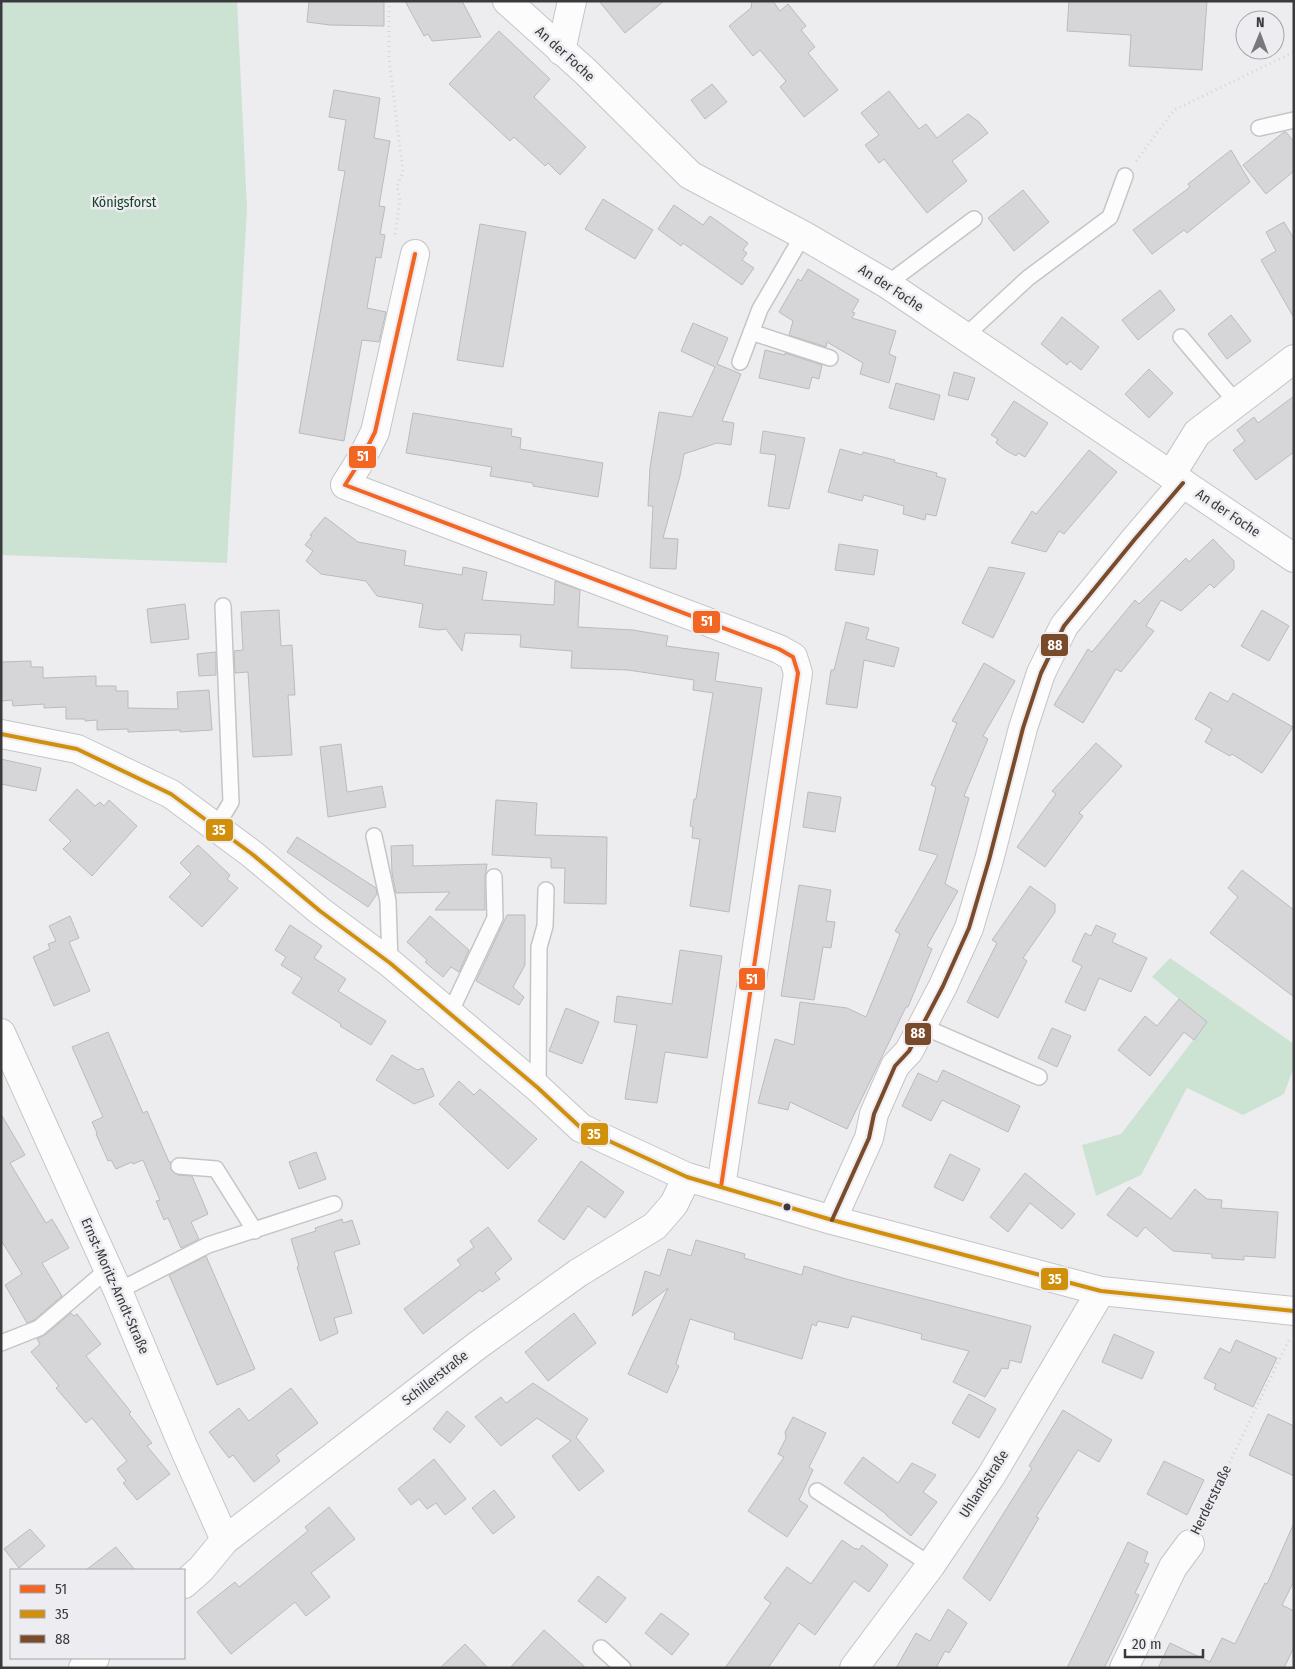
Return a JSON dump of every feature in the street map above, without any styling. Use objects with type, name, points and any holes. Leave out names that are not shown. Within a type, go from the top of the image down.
[{"type":"street","name":"An der Foche","points":[[507,1],[586,72],[690,175],[738,199],[887,284],[1294,558]]},
{"type":"street","points":[[561,51],[572,1]]},
{"type":"street","points":[[415,254],[375,432],[345,485],[779,649],[793,657],[798,673],[721,1187]]},
{"type":"street","points":[[832,1220],[869,1138],[874,1114],[895,1066],[909,1051],[969,928],[989,860],[1023,728],[1041,673],[1064,626],[1134,539],[1177,479],[1197,433],[1294,359]]},
{"type":"street","points":[[1,734],[77,749],[171,794],[252,854],[320,910],[390,963],[538,1088],[581,1128],[687,1177],[832,1220],[1101,1291],[1293,1322]]},
{"type":"street","name":"Ernst-Moritz-Arndt-Straße","points":[[1,1033],[113,1280],[225,1540]]},
{"type":"street","name":"Schillerstraße","points":[[185,1583],[201,1569],[225,1540],[478,1345],[578,1273],[656,1226],[674,1204],[687,1177]]},
{"type":"street","name":"Uhlandstraße","points":[[854,1668],[931,1564],[991,1476],[1101,1291]]},
{"type":"street","name":"Herderstraße","points":[[1124,1668],[1173,1568],[1190,1544]]},
{"type":"street","points":[[83,1668],[94,1659]]},
{"type":"lane","points":[[1259,128],[1294,120]]},
{"type":"lane","points":[[964,337],[1028,278],[1110,217],[1125,176]]},
{"type":"lane","points":[[887,284],[974,219]]},
{"type":"lane","points":[[740,362],[760,309],[803,235]]},
{"type":"lane","points":[[751,332],[830,358]]},
{"type":"lane","points":[[1181,337],[1236,402]]},
{"type":"lane","points":[[216,827],[231,802],[223,606]]},
{"type":"lane","points":[[374,836],[388,901],[390,963]]},
{"type":"lane","points":[[450,1013],[495,918],[494,877]]},
{"type":"lane","points":[[538,1088],[539,947],[545,926],[546,890]]},
{"type":"lane","points":[[922,1026],[1039,1077]]},
{"type":"lane","points":[[179,1166],[216,1170],[255,1231]]},
{"type":"lane","points":[[1,1343],[39,1328],[113,1280],[208,1245],[334,1204]]},
{"type":"lane","points":[[817,1491],[931,1564]]},
{"type":"lane","points":[[601,1648],[622,1668]]},
{"type":"path","points":[[389,1],[390,59],[404,172],[397,186],[400,200],[394,240],[415,254]]},
{"type":"path","points":[[1125,176],[1174,110],[1294,52]]},
{"type":"path","name":"Herderstraße","points":[[1190,1544],[1293,1322]]},
{"type":"green space","name":"Königsforst","points":[[1,1],[237,1],[247,208],[227,563],[1,555]]},
{"type":"green space","points":[[1170,958],[1294,1044],[1294,1067],[1284,1094],[1243,1115],[1187,1088],[1141,1175],[1096,1196],[1082,1145],[1121,1134],[1207,1022],[1152,977]]},
{"type":"building","points":[[309,1],[384,1],[384,26],[330,25],[307,22]]},
{"type":"building","points":[[405,1],[462,1],[481,37],[432,41],[428,34],[424,36]]},
{"type":"building","points":[[599,1],[664,1],[625,33]]},
{"type":"building","points":[[752,1],[773,1],[780,11],[788,4],[806,26],[801,30],[815,47],[808,53],[838,90],[804,117],[780,87],[786,81],[760,50],[753,56],[729,26],[751,8]]},
{"type":"building","points":[[1069,1],[1207,1],[1202,70],[1129,66],[1131,35],[1067,31]]},
{"type":"building","points":[[499,31],[550,79],[534,97],[586,147],[560,175],[548,163],[545,166],[514,137],[510,141],[449,84]]},
{"type":"building","points":[[712,84],[727,102],[705,119],[691,100]]},
{"type":"building","points":[[334,90],[380,98],[374,138],[390,141],[379,206],[385,207],[380,234],[385,235],[381,258],[376,257],[367,308],[386,312],[379,342],[362,340],[344,441],[299,433],[345,171],[338,170],[346,120],[329,117]]},
{"type":"building","points":[[889,91],[919,129],[926,124],[937,138],[968,114],[979,122],[988,133],[952,161],[967,181],[927,213],[884,159],[879,163],[865,145],[879,135],[861,113]]},
{"type":"building","points":[[1284,132],[1294,142],[1294,171],[1266,194],[1243,165]]},
{"type":"building","points":[[1231,150],[1250,182],[1187,233],[1184,230],[1152,254],[1133,230],[1190,187],[1188,184]]},
{"type":"building","points":[[1023,190],[1049,222],[1014,251],[988,218]]},
{"type":"building","points":[[603,199],[653,230],[635,259],[585,229]]},
{"type":"building","points":[[674,205],[703,225],[710,216],[748,243],[743,250],[747,253],[742,260],[754,268],[742,285],[683,243],[681,246],[658,229]]},
{"type":"building","points":[[1284,222],[1294,239],[1294,318],[1261,260],[1276,251],[1266,232]]},
{"type":"building","points":[[480,224],[526,232],[503,367],[457,360]]},
{"type":"building","points":[[808,269],[859,300],[852,312],[855,313],[852,318],[896,331],[889,354],[896,357],[889,383],[860,374],[863,363],[827,342],[826,347],[789,335],[793,321],[779,312],[798,279],[801,281]]},
{"type":"building","points":[[1160,290],[1175,310],[1138,340],[1122,320]]},
{"type":"building","points":[[1231,315],[1251,341],[1227,359],[1208,334]]},
{"type":"building","points":[[1062,317],[1099,347],[1081,370],[1070,361],[1067,365],[1041,344]]},
{"type":"building","points":[[693,323],[728,338],[717,364],[741,374],[722,421],[734,423],[731,445],[717,443],[684,454],[663,538],[678,539],[676,569],[650,568],[653,506],[648,506],[650,468],[659,412],[692,417],[715,367],[681,351]]},
{"type":"building","points":[[765,350],[785,355],[785,353],[822,365],[819,379],[812,377],[809,389],[759,378]]},
{"type":"building","points":[[1149,369],[1173,393],[1149,418],[1125,394]]},
{"type":"building","points":[[954,372],[975,378],[968,400],[948,395]]},
{"type":"building","points":[[896,383],[940,395],[934,420],[889,408]]},
{"type":"building","points":[[1294,396],[1294,452],[1256,480],[1233,450],[1245,441],[1237,430],[1254,417],[1258,423]]},
{"type":"building","points":[[1014,401],[1048,423],[1025,457],[1018,453],[1016,456],[1005,450],[996,443],[998,439],[991,435]]},
{"type":"building","points":[[413,413],[512,429],[511,436],[521,438],[520,449],[603,463],[598,497],[533,486],[533,483],[490,476],[492,467],[406,453]]},
{"type":"building","points":[[763,431],[805,438],[789,509],[768,506],[776,455],[760,453]]},
{"type":"building","points":[[840,449],[862,455],[863,452],[895,460],[894,462],[937,473],[936,476],[946,479],[936,516],[926,514],[925,520],[903,514],[904,506],[864,495],[862,501],[828,492]]},
{"type":"building","points":[[1089,450],[1117,472],[1064,534],[1059,531],[1046,552],[1011,543],[1032,511],[1036,514]]},
{"type":"building","points":[[325,517],[358,542],[406,551],[404,565],[462,575],[463,567],[487,572],[482,600],[554,605],[555,581],[580,590],[578,627],[633,630],[668,636],[666,646],[719,653],[715,681],[762,688],[729,912],[690,906],[700,839],[692,838],[693,827],[690,826],[713,693],[693,690],[694,680],[628,670],[571,668],[572,651],[520,647],[521,635],[465,633],[462,651],[446,629],[438,630],[419,627],[423,604],[377,596],[366,581],[321,574],[306,561],[313,551],[305,545],[312,536],[310,535]]},
{"type":"building","points":[[1213,539],[1234,561],[1234,569],[1214,588],[1210,584],[1181,611],[1161,600],[1146,626],[1154,631],[1121,672],[1116,669],[1083,723],[1054,705],[1088,649],[1092,652],[1135,600],[1139,604],[1186,558],[1189,562]]},
{"type":"building","points":[[839,544],[878,550],[874,575],[835,570]]},
{"type":"building","points":[[989,567],[1025,573],[993,638],[962,623]]},
{"type":"building","points":[[185,604],[189,639],[151,643],[147,609]]},
{"type":"building","points":[[279,610],[281,646],[292,645],[295,695],[288,695],[292,755],[253,757],[248,672],[235,673],[234,651],[243,650],[241,612]]},
{"type":"building","points":[[1262,610],[1289,626],[1269,661],[1241,646]]},
{"type":"building","points":[[846,622],[869,628],[866,639],[899,648],[894,667],[864,660],[857,708],[826,704],[831,670],[834,670]]},
{"type":"building","points":[[216,652],[216,675],[199,676],[197,654]]},
{"type":"building","points":[[31,661],[31,667],[43,667],[43,678],[96,676],[96,686],[116,686],[116,691],[128,691],[128,708],[178,709],[177,692],[209,690],[212,730],[128,732],[128,729],[97,730],[97,720],[66,719],[66,707],[44,708],[44,704],[13,706],[12,700],[1,701],[1,662]]},
{"type":"building","points":[[984,663],[1015,681],[983,736],[988,739],[964,796],[969,798],[945,884],[958,891],[927,946],[932,949],[908,1007],[906,1007],[847,1129],[790,1102],[788,1110],[758,1103],[775,1039],[794,1045],[800,1002],[847,1008],[866,1017],[900,934],[895,931],[938,855],[919,850],[936,787],[931,785],[957,723],[952,721]]},
{"type":"building","points":[[1210,692],[1228,702],[1233,693],[1293,727],[1262,773],[1232,754],[1230,756],[1205,742],[1212,729],[1195,719]]},
{"type":"building","points":[[1096,743],[1122,766],[1079,813],[1083,816],[1045,867],[1017,847],[1056,794],[1052,791]]},
{"type":"building","points":[[341,744],[347,792],[382,786],[386,807],[328,817],[320,747]]},
{"type":"building","points":[[1,759],[41,768],[36,791],[1,784]]},
{"type":"building","points":[[77,789],[95,806],[100,802],[104,806],[109,800],[137,826],[92,876],[63,849],[71,841],[49,820]]},
{"type":"building","points":[[808,792],[841,797],[835,832],[803,827]]},
{"type":"building","points":[[496,800],[537,803],[535,835],[607,837],[606,904],[564,903],[565,868],[551,868],[551,858],[492,855]]},
{"type":"building","points":[[297,837],[376,888],[377,894],[368,907],[287,852]]},
{"type":"building","points":[[198,845],[230,875],[227,879],[238,888],[202,927],[169,897],[191,874],[180,863]]},
{"type":"building","points":[[413,845],[413,866],[487,864],[485,910],[435,910],[450,892],[396,893],[392,873],[391,846]]},
{"type":"building","points":[[1242,870],[1294,910],[1294,997],[1210,933],[1238,897],[1228,888]]},
{"type":"building","points":[[799,885],[831,890],[826,921],[835,922],[831,948],[823,947],[814,1000],[781,996]]},
{"type":"building","points":[[1030,886],[1055,904],[1055,912],[1023,958],[1027,961],[998,1018],[967,1002],[997,943],[992,940]]},
{"type":"building","points":[[507,915],[525,915],[525,965],[513,987],[524,997],[519,1005],[476,981]]},
{"type":"building","points":[[70,916],[79,938],[69,942],[90,991],[54,1006],[33,957],[50,949],[48,944],[56,941],[49,926]]},
{"type":"building","points":[[430,916],[469,950],[459,972],[451,967],[443,977],[425,962],[427,960],[407,942]]},
{"type":"building","points":[[290,925],[322,946],[314,958],[346,979],[338,991],[386,1021],[371,1045],[292,993],[302,978],[281,965],[286,957],[275,950]]},
{"type":"building","points":[[1096,925],[1116,934],[1112,942],[1147,958],[1131,992],[1099,978],[1085,1011],[1065,1002],[1082,966],[1072,961],[1085,933],[1091,936]]},
{"type":"building","points":[[680,950],[722,956],[707,1058],[665,1052],[657,1103],[625,1099],[637,1025],[614,1022],[617,996],[672,1004]]},
{"type":"building","points":[[1179,999],[1207,1022],[1194,1040],[1184,1032],[1150,1076],[1118,1050],[1145,1016],[1157,1026]]},
{"type":"building","points":[[566,1008],[599,1022],[582,1064],[549,1051]]},
{"type":"building","points":[[1052,1028],[1071,1036],[1057,1067],[1038,1058]]},
{"type":"building","points":[[108,1032],[143,1113],[147,1111],[169,1162],[171,1162],[171,1170],[178,1175],[192,1176],[208,1214],[191,1222],[199,1239],[181,1248],[168,1218],[164,1220],[156,1201],[160,1200],[143,1160],[133,1164],[132,1162],[116,1169],[111,1160],[108,1161],[96,1134],[92,1122],[103,1117],[72,1047]]},
{"type":"building","points":[[392,1055],[417,1070],[423,1068],[434,1096],[414,1104],[376,1080]]},
{"type":"building","points":[[943,1070],[1020,1106],[1008,1132],[942,1100],[931,1121],[902,1106],[918,1073],[937,1082]]},
{"type":"building","points":[[459,1081],[474,1095],[480,1089],[537,1139],[508,1169],[439,1104]]},
{"type":"building","points":[[1,1114],[25,1155],[10,1163],[46,1223],[52,1219],[69,1248],[42,1263],[62,1296],[34,1320],[27,1323],[5,1285],[22,1274],[1,1240]]},
{"type":"building","points":[[316,1152],[326,1179],[299,1189],[289,1162]]},
{"type":"building","points":[[950,1154],[980,1169],[963,1201],[934,1187]]},
{"type":"building","points":[[581,1161],[624,1192],[605,1218],[588,1206],[564,1240],[538,1221]]},
{"type":"building","points":[[1025,1173],[1075,1214],[1062,1229],[1030,1203],[1008,1232],[990,1217]]},
{"type":"building","points":[[1129,1187],[1171,1219],[1195,1189],[1207,1199],[1222,1200],[1221,1208],[1278,1212],[1275,1258],[1244,1256],[1244,1260],[1212,1258],[1212,1254],[1173,1251],[1145,1227],[1137,1237],[1107,1215]]},
{"type":"building","points":[[342,1219],[343,1223],[352,1220],[360,1244],[334,1252],[352,1313],[334,1318],[338,1333],[320,1341],[297,1267],[299,1266],[291,1239],[316,1231],[315,1228]]},
{"type":"building","points":[[488,1227],[512,1259],[495,1273],[500,1279],[482,1292],[480,1290],[423,1334],[404,1309],[461,1265],[457,1260],[474,1247],[470,1241]]},
{"type":"building","points":[[696,1240],[745,1254],[744,1258],[802,1275],[804,1266],[846,1279],[1031,1326],[1021,1363],[1010,1360],[1008,1369],[1002,1368],[985,1397],[953,1382],[969,1351],[921,1339],[922,1334],[852,1316],[848,1328],[818,1321],[816,1326],[812,1324],[802,1359],[734,1339],[735,1333],[690,1319],[676,1364],[679,1366],[667,1393],[628,1374],[668,1288],[632,1316],[645,1271],[660,1276],[668,1249],[691,1256]]},
{"type":"building","points":[[206,1256],[255,1369],[217,1385],[169,1275]]},
{"type":"building","points":[[71,1313],[74,1316],[77,1314],[101,1344],[86,1356],[131,1412],[129,1414],[152,1443],[147,1446],[170,1474],[137,1500],[123,1483],[126,1481],[117,1469],[127,1461],[92,1418],[86,1423],[56,1388],[59,1386],[31,1352],[40,1344],[37,1339],[45,1335]]},
{"type":"building","points":[[574,1313],[596,1343],[548,1381],[525,1352]]},
{"type":"building","points":[[1114,1334],[1154,1352],[1142,1379],[1102,1362]]},
{"type":"building","points":[[1236,1340],[1277,1358],[1253,1407],[1214,1389],[1216,1384],[1204,1378],[1220,1348],[1230,1353]]},
{"type":"building","points":[[533,1383],[588,1419],[576,1437],[604,1471],[579,1491],[552,1456],[571,1441],[537,1418],[501,1446],[475,1417],[501,1397],[506,1403]]},
{"type":"building","points":[[291,1388],[318,1423],[276,1455],[280,1461],[254,1482],[233,1455],[229,1458],[209,1432],[239,1408],[249,1421]]},
{"type":"building","points":[[969,1394],[996,1409],[979,1438],[952,1423]]},
{"type":"building","points":[[1063,1410],[1112,1440],[1099,1462],[1078,1450],[1036,1517],[1039,1518],[990,1601],[963,1578],[1032,1468],[1029,1466]]},
{"type":"building","points":[[447,1411],[465,1426],[450,1443],[433,1429]]},
{"type":"building","points":[[1268,1414],[1294,1426],[1294,1476],[1249,1455]]},
{"type":"building","points":[[793,1417],[826,1433],[809,1467],[813,1470],[799,1500],[808,1506],[787,1537],[748,1511],[784,1457],[778,1454],[786,1438],[785,1432]]},
{"type":"building","points":[[863,1457],[898,1483],[912,1463],[936,1475],[923,1492],[937,1502],[911,1536],[886,1514],[844,1483]]},
{"type":"building","points":[[434,1459],[466,1499],[445,1515],[436,1503],[427,1509],[419,1499],[411,1505],[398,1489]]},
{"type":"building","points":[[1164,1461],[1204,1480],[1187,1515],[1147,1494]]},
{"type":"building","points":[[494,1490],[515,1517],[493,1534],[472,1508]]},
{"type":"building","points":[[329,1507],[355,1539],[311,1573],[330,1597],[306,1616],[295,1602],[231,1654],[197,1612],[235,1582],[239,1587],[308,1531],[305,1527]]},
{"type":"building","points":[[1294,1523],[1294,1581],[1282,1605],[1294,1611],[1294,1647],[1284,1668],[1158,1668],[1170,1643],[1210,1662],[1222,1638],[1235,1644],[1265,1583],[1267,1584]]},
{"type":"building","points":[[30,1529],[45,1546],[19,1568],[4,1549]]},
{"type":"building","points":[[842,1540],[859,1550],[862,1545],[888,1565],[869,1592],[854,1581],[815,1635],[799,1623],[768,1668],[725,1668],[771,1603],[764,1598],[787,1567],[811,1584]]},
{"type":"building","points":[[1128,1542],[1148,1552],[1144,1562],[1149,1564],[1135,1593],[1139,1595],[1114,1648],[1104,1668],[1067,1668]]},
{"type":"building","points":[[116,1547],[134,1569],[87,1569]]},
{"type":"building","points":[[598,1576],[626,1598],[606,1623],[578,1601]]},
{"type":"building","points":[[948,1609],[967,1623],[949,1653],[945,1651],[936,1668],[896,1668],[916,1633],[930,1641]]},
{"type":"building","points":[[661,1613],[689,1634],[672,1655],[645,1633]]},
{"type":"building","points":[[544,1630],[586,1668],[510,1668]]},
{"type":"building","points":[[465,1644],[488,1668],[440,1668]]},
{"type":"transit line","name":"51","points":[[415,254],[375,432],[345,485],[779,649],[793,657],[798,673],[721,1187]]},
{"type":"transit line","name":"88","points":[[832,1220],[869,1138],[874,1114],[895,1066],[909,1051],[943,986],[969,928],[989,860],[1023,728],[1041,673],[1064,626],[1183,483]]},
{"type":"transit line","name":"35","points":[[1,734],[77,749],[171,794],[252,854],[320,911],[390,963],[538,1088],[581,1128],[687,1177],[832,1220],[1101,1291],[1294,1311]]}]
